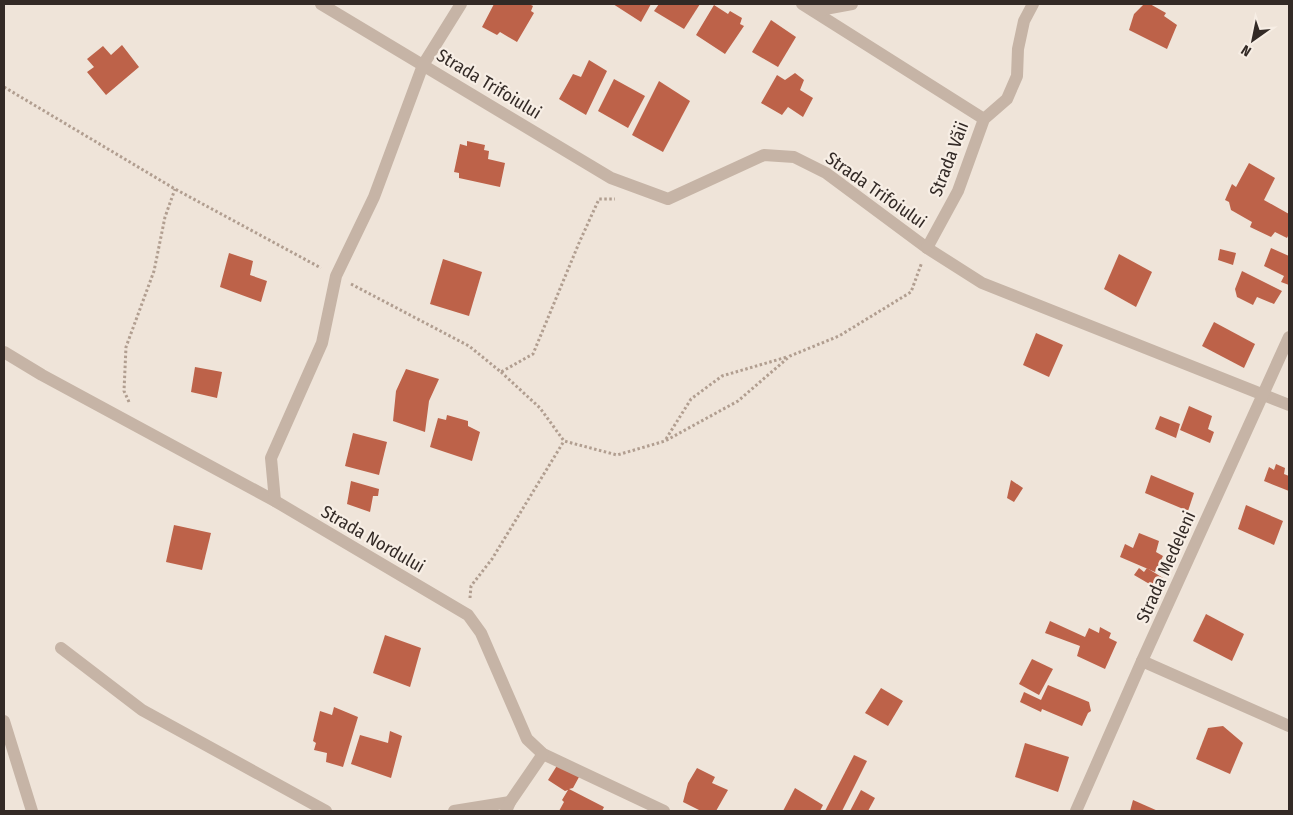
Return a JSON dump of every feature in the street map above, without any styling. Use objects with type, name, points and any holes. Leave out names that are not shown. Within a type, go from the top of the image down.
[{"type":"street","name":"Strada Trifoiului","points":[[321,4],[611,178],[668,199],[764,155],[794,157],[826,173],[927,248],[982,282],[1289,404]]},
{"type":"street","points":[[275,501],[271,458],[322,343],[336,276],[374,197],[423,65],[461,4]]},
{"type":"street","points":[[802,4],[984,119]]},
{"type":"street","points":[[814,11],[852,4]]},
{"type":"street","name":"Strada Văii","points":[[927,248],[958,191],[984,119],[1007,98],[1017,76],[1018,49],[1024,21],[1033,4]]},
{"type":"street","name":"Strada Medeleni","points":[[1076,811],[1142,660],[1289,337]]},
{"type":"street","name":"Strada Nordului","points":[[4,352],[42,375],[275,501],[468,615],[481,633],[527,739],[543,754],[664,811]]},
{"type":"street","points":[[61,648],[142,710],[326,811]]},
{"type":"street","points":[[1142,660],[1289,726]]},
{"type":"street","points":[[4,721],[32,811]]},
{"type":"street","points":[[454,811],[508,807],[543,754]]},
{"type":"path","points":[[4,87],[175,189],[469,346],[540,408],[564,441],[617,455],[665,441],[738,401],[790,356]]},
{"type":"path","points":[[138,427],[124,391],[126,347],[154,271],[165,217],[175,189]]},
{"type":"path","points":[[501,372],[534,354],[599,199],[619,199]]},
{"type":"path","points":[[665,441],[691,399],[722,376],[790,356],[840,336],[911,292],[927,248]]},
{"type":"path","points":[[468,615],[471,586],[497,552],[564,441]]},
{"type":"building","points":[[494,4],[529,4],[533,6],[531,11],[534,13],[517,42],[500,32],[497,35],[482,27]]},
{"type":"building","points":[[613,4],[651,4],[641,22]]},
{"type":"building","points":[[659,4],[700,4],[684,29],[654,11]]},
{"type":"building","points":[[1144,4],[1150,4],[1166,13],[1164,16],[1177,25],[1167,49],[1129,30],[1134,14]]},
{"type":"building","points":[[714,5],[728,14],[730,11],[742,18],[740,24],[744,26],[725,54],[696,35]]},
{"type":"building","points":[[771,20],[796,37],[778,67],[752,52]]},
{"type":"building","points":[[122,45],[139,67],[106,95],[87,72],[94,67],[87,59],[103,46],[111,55]]},
{"type":"building","points":[[589,60],[607,71],[586,115],[559,99],[573,74],[581,77]]},
{"type":"building","points":[[795,73],[804,80],[800,90],[813,98],[803,117],[788,107],[782,115],[761,103],[777,75],[785,80]]},
{"type":"building","points":[[614,79],[645,96],[628,128],[598,111]]},
{"type":"building","points":[[659,81],[690,101],[663,152],[632,135]]},
{"type":"building","points":[[467,141],[485,145],[484,150],[489,151],[488,159],[505,163],[500,187],[459,178],[459,173],[454,172],[460,144],[467,146]]},
{"type":"building","points":[[1249,163],[1275,178],[1264,200],[1289,214],[1289,234],[1287,238],[1275,232],[1271,237],[1250,227],[1252,222],[1231,210],[1229,202],[1225,200],[1232,184],[1236,187]]},
{"type":"building","points":[[1271,248],[1289,256],[1289,285],[1281,282],[1284,276],[1264,266]]},
{"type":"building","points":[[1220,249],[1236,253],[1233,265],[1218,260]]},
{"type":"building","points":[[229,253],[253,261],[250,275],[267,281],[261,302],[220,287]]},
{"type":"building","points":[[1119,254],[1152,272],[1136,307],[1104,289]]},
{"type":"building","points":[[443,259],[482,272],[469,316],[430,304]]},
{"type":"building","points":[[1242,271],[1282,291],[1274,304],[1257,297],[1253,305],[1237,297],[1235,289]]},
{"type":"building","points":[[1214,322],[1255,344],[1244,368],[1202,346]]},
{"type":"building","points":[[1036,333],[1063,345],[1049,377],[1023,365]]},
{"type":"building","points":[[195,367],[222,372],[217,398],[191,392]]},
{"type":"building","points":[[406,369],[439,379],[429,401],[425,432],[393,421],[396,391]]},
{"type":"building","points":[[1189,406],[1212,416],[1208,429],[1214,432],[1210,443],[1180,430]]},
{"type":"building","points":[[447,415],[468,421],[468,426],[480,432],[472,461],[430,447],[438,418],[446,420]]},
{"type":"building","points":[[1160,416],[1180,424],[1176,438],[1155,429]]},
{"type":"building","points":[[353,433],[387,442],[379,475],[345,466]]},
{"type":"building","points":[[1276,464],[1285,468],[1284,474],[1289,476],[1289,491],[1264,481],[1269,467],[1274,470]]},
{"type":"building","points":[[1151,475],[1194,493],[1188,511],[1145,493]]},
{"type":"building","points":[[1011,480],[1023,488],[1014,502],[1007,498]]},
{"type":"building","points":[[351,481],[379,489],[378,496],[373,496],[370,512],[347,504]]},
{"type":"building","points":[[1246,505],[1283,521],[1274,545],[1238,529]]},
{"type":"building","points":[[174,525],[211,533],[202,570],[166,562]]},
{"type":"building","points":[[1139,533],[1159,541],[1156,552],[1163,556],[1155,572],[1120,557],[1125,544],[1133,548]]},
{"type":"building","points":[[1139,568],[1144,572],[1147,568],[1163,578],[1158,589],[1134,575]]},
{"type":"building","points":[[1206,614],[1244,634],[1232,661],[1193,641]]},
{"type":"building","points":[[1050,621],[1085,637],[1089,628],[1099,633],[1100,627],[1111,633],[1109,638],[1117,642],[1105,669],[1077,656],[1080,646],[1045,633]]},
{"type":"building","points":[[385,635],[421,648],[410,687],[373,673]]},
{"type":"building","points":[[1032,659],[1053,669],[1039,695],[1019,684]]},
{"type":"building","points":[[1048,685],[1089,702],[1091,711],[1088,713],[1082,726],[1042,709],[1041,712],[1020,702],[1024,692],[1041,700]]},
{"type":"building","points":[[881,688],[903,701],[888,726],[865,713]]},
{"type":"building","points":[[334,707],[358,717],[343,767],[326,762],[327,753],[314,750],[316,743],[313,741],[320,711],[332,715]]},
{"type":"building","points":[[1223,726],[1243,743],[1230,774],[1196,759],[1208,728]]},
{"type":"building","points":[[390,731],[402,736],[391,778],[351,764],[360,735],[388,743]]},
{"type":"building","points":[[1025,743],[1069,757],[1058,792],[1015,777]]},
{"type":"building","points":[[854,755],[867,761],[842,811],[825,811]]},
{"type":"building","points":[[558,764],[579,777],[573,788],[569,789],[604,807],[602,811],[559,811],[564,802],[562,800],[568,790],[565,791],[548,780]]},
{"type":"building","points":[[697,768],[715,777],[712,783],[728,790],[716,811],[701,811],[683,802],[688,783]]},
{"type":"building","points":[[795,788],[823,805],[820,811],[783,811]]},
{"type":"building","points":[[861,790],[875,798],[868,811],[850,811]]},
{"type":"building","points":[[1133,800],[1158,811],[1130,811]]}]
